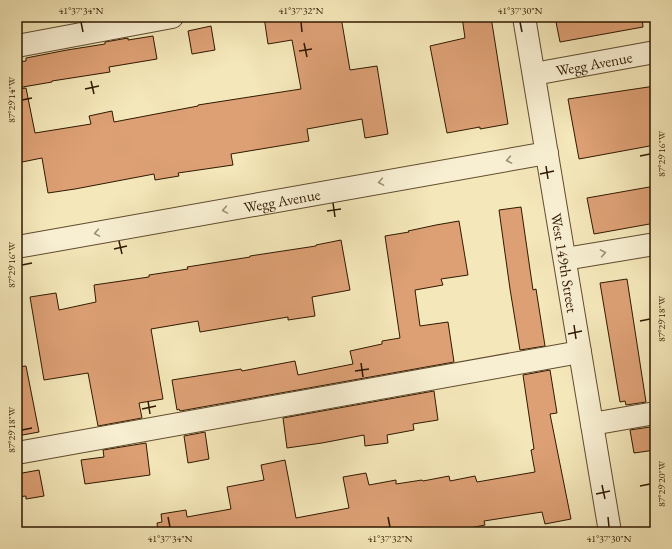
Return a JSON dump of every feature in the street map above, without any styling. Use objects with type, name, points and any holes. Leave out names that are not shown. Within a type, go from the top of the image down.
[{"type":"street","points":[[17,46],[172,17]]},
{"type":"street","name":"West 149th Street","points":[[524,17],[610,532]]},
{"type":"street","name":"Wegg Avenue","points":[[534,74],[655,52]]},
{"type":"street","name":"Wegg Avenue","points":[[17,247],[547,153]]},
{"type":"street","points":[[565,259],[655,244]]},
{"type":"street","points":[[17,453],[580,352]]},
{"type":"street","points":[[592,424],[655,413]]},
{"type":"building","points":[[264,17],[313,17],[314,21],[341,17],[350,70],[377,66],[388,134],[365,138],[362,119],[307,129],[309,141],[231,154],[233,165],[178,173],[179,176],[155,180],[154,174],[48,193],[42,158],[17,163],[17,89],[26,88],[35,133],[91,124],[89,116],[112,111],[114,122],[198,105],[301,89],[292,40],[268,44]]},
{"type":"building","points":[[462,17],[491,17],[508,124],[447,133],[430,46],[465,38]]},
{"type":"building","points":[[555,17],[642,17],[643,27],[560,42]]},
{"type":"building","points":[[211,26],[215,50],[192,54],[188,31]]},
{"type":"building","points":[[153,36],[157,59],[109,67],[110,72],[17,88],[17,62],[26,61],[26,58],[105,44],[105,42],[128,38],[128,40]]},
{"type":"building","points":[[655,86],[655,145],[579,159],[568,99]]},
{"type":"building","points":[[655,186],[655,223],[594,234],[587,198]]},
{"type":"building","points":[[521,207],[533,290],[536,289],[545,346],[520,350],[499,210]]},
{"type":"building","points":[[459,221],[468,275],[441,279],[443,285],[415,290],[420,326],[448,322],[454,362],[180,411],[179,409],[177,410],[172,380],[241,369],[242,371],[295,361],[298,375],[353,364],[350,351],[382,344],[382,341],[400,338],[385,236]]},
{"type":"building","points":[[341,240],[350,290],[312,297],[315,316],[288,320],[288,317],[200,332],[198,321],[151,329],[163,399],[139,403],[142,418],[98,426],[88,373],[44,380],[30,297],[56,293],[59,310],[96,302],[94,285],[149,277],[149,275],[188,269],[187,267],[316,246]]},
{"type":"building","points":[[627,279],[646,402],[626,405],[625,401],[620,402],[600,283]]},
{"type":"building","points":[[26,366],[39,432],[17,436],[17,367]]},
{"type":"building","points":[[550,370],[557,413],[550,414],[571,519],[545,524],[542,512],[484,521],[485,525],[449,532],[158,532],[157,523],[162,522],[161,514],[186,510],[187,517],[231,509],[227,487],[264,480],[261,465],[285,460],[296,518],[349,508],[343,477],[366,473],[369,485],[396,480],[396,484],[423,481],[449,476],[450,481],[475,476],[477,482],[535,472],[531,450],[534,449],[523,375]]},
{"type":"building","points":[[434,391],[438,420],[413,424],[414,430],[387,435],[388,443],[365,446],[364,435],[287,448],[283,418]]},
{"type":"building","points":[[650,427],[655,428],[655,450],[634,453],[630,430]]},
{"type":"building","points":[[205,432],[209,459],[188,463],[184,436]]},
{"type":"building","points":[[146,443],[150,475],[85,484],[81,460],[104,457],[103,450]]},
{"type":"building","points":[[39,470],[44,496],[26,499],[26,496],[17,497],[17,474]]}]
